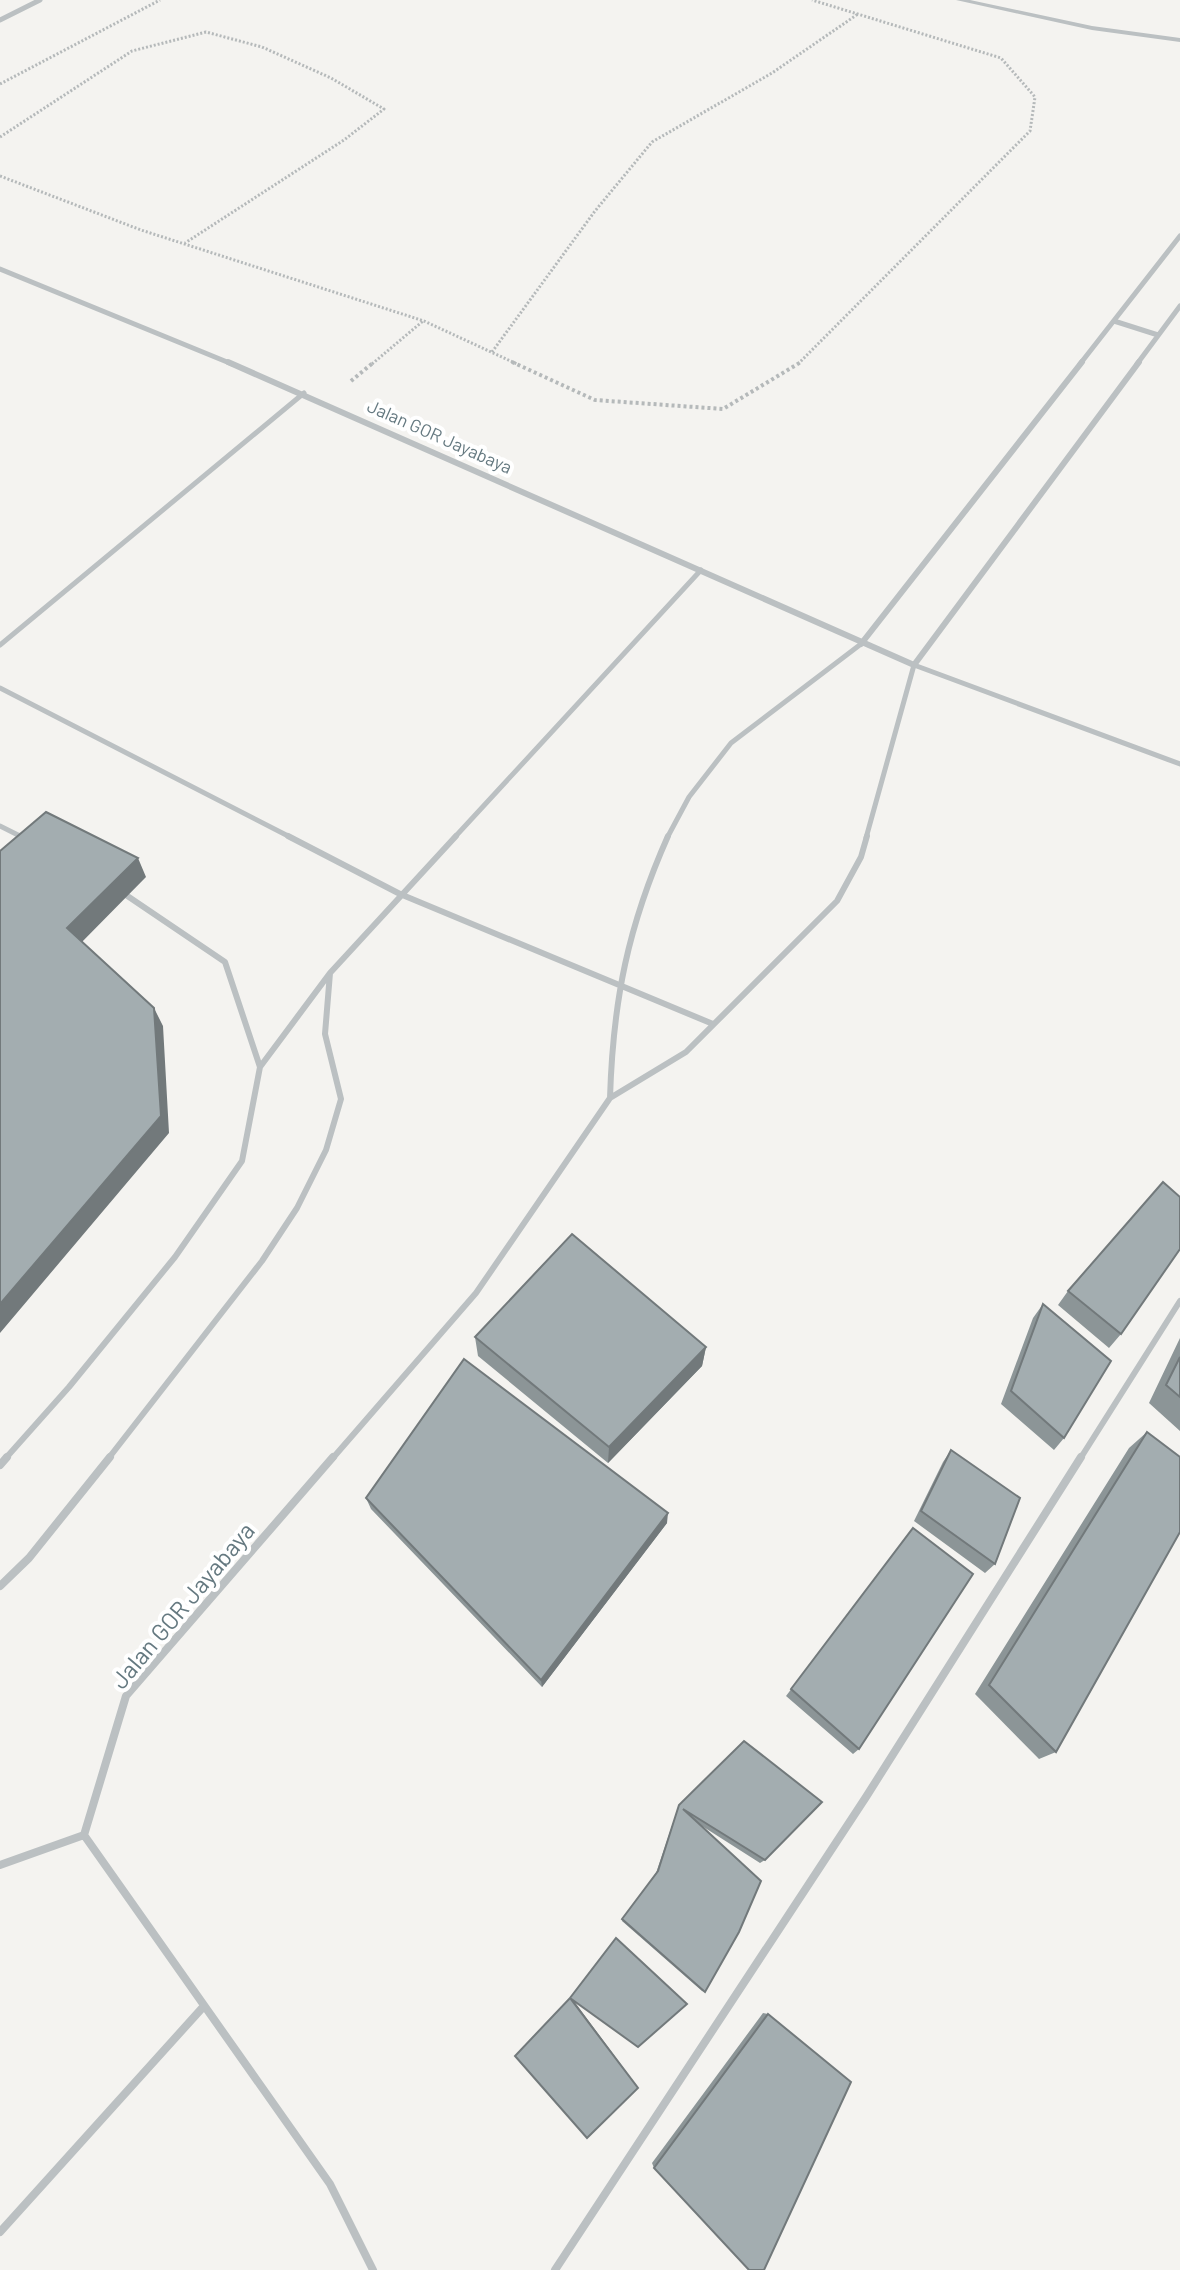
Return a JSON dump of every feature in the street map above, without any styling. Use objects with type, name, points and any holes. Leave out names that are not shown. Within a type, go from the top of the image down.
[{"type":"street","points":[[0,20],[40,0]]},
{"type":"street","points":[[960,0],[1092,28],[1180,40]]},
{"type":"street","points":[[861,644],[1180,236]]},
{"type":"street","name":"Jalan GOR Jayabaya","points":[[0,269],[304,393],[861,644],[914,665]]},
{"type":"street","points":[[914,665],[1180,306]]},
{"type":"street","points":[[1114,321],[1158,335]]},
{"type":"lane","points":[[0,645],[304,393]]},
{"type":"lane","points":[[0,1465],[69,1387],[175,1257],[242,1161],[260,1067],[330,973],[701,570]]},
{"type":"lane","name":"Jalan GOR Jayabaya","points":[[610,1098],[619,986],[627,944],[659,858],[698,781],[732,743],[797,693],[833,671],[861,644]]},
{"type":"lane","points":[[914,665],[1180,764]]},
{"type":"lane","name":"Jalan GOR Jayabaya","points":[[84,1835],[126,1696],[476,1293],[610,1098],[686,1052],[837,901],[861,857],[914,665]]},
{"type":"lane","points":[[0,688],[400,894],[713,1024]]},
{"type":"lane","points":[[0,826],[38,846]]},
{"type":"lane","points":[[117,890],[144,904],[225,962],[260,1067]]},
{"type":"lane","points":[[0,1586],[29,1558],[164,1390],[262,1261],[297,1208],[326,1150],[341,1099],[325,1034],[330,973]]},
{"type":"lane","points":[[555,2270],[866,1797],[1180,1301]]},
{"type":"lane","points":[[0,1865],[84,1835],[330,2184],[373,2270]]},
{"type":"lane","points":[[0,2232],[204,2006]]},
{"type":"lane","points":[[366,2259],[366,2270]]},
{"type":"path","points":[[0,84],[160,0]]},
{"type":"path","points":[[0,176],[184,244],[424,321],[595,400],[723,409],[806,359],[1030,131],[1035,97],[1001,58],[812,0]]},
{"type":"path","points":[[492,352],[595,211],[652,142],[772,73],[859,14]]},
{"type":"path","points":[[0,137],[132,51],[206,32],[262,47],[331,78],[384,109],[344,140],[184,244]]},
{"type":"path","points":[[325,403],[424,321]]},
{"type":"building","points":[[46,812],[138,858],[67,928],[154,1008],[161,1116],[0,1304],[0,851]]},
{"type":"building","points":[[1163,1182],[1180,1197],[1180,1249],[1121,1334],[1068,1291]]},
{"type":"building","points":[[572,1234],[706,1347],[609,1447],[475,1337]]},
{"type":"building","points":[[1043,1304],[1111,1361],[1064,1438],[1011,1391]]},
{"type":"building","points":[[1180,1357],[1180,1397],[1166,1385]]},
{"type":"building","points":[[464,1359],[668,1513],[541,1680],[366,1498]]},
{"type":"building","points":[[1147,1432],[1180,1457],[1180,1532],[1056,1752],[989,1685]]},
{"type":"building","points":[[951,1450],[1020,1498],[995,1564],[921,1511]]},
{"type":"building","points":[[913,1528],[973,1574],[859,1749],[791,1689]]},
{"type":"building","points":[[744,1741],[822,1802],[765,1860],[683,1809],[761,1881],[739,1932],[705,1992],[622,1919],[658,1871],[679,1805]]},
{"type":"building","points":[[616,1938],[687,2004],[638,2047],[570,1998]]},
{"type":"building","points":[[570,1998],[638,2088],[587,2138],[515,2056]]},
{"type":"building","points":[[768,2014],[851,2082],[764,2270],[749,2270],[654,2168]]}]
